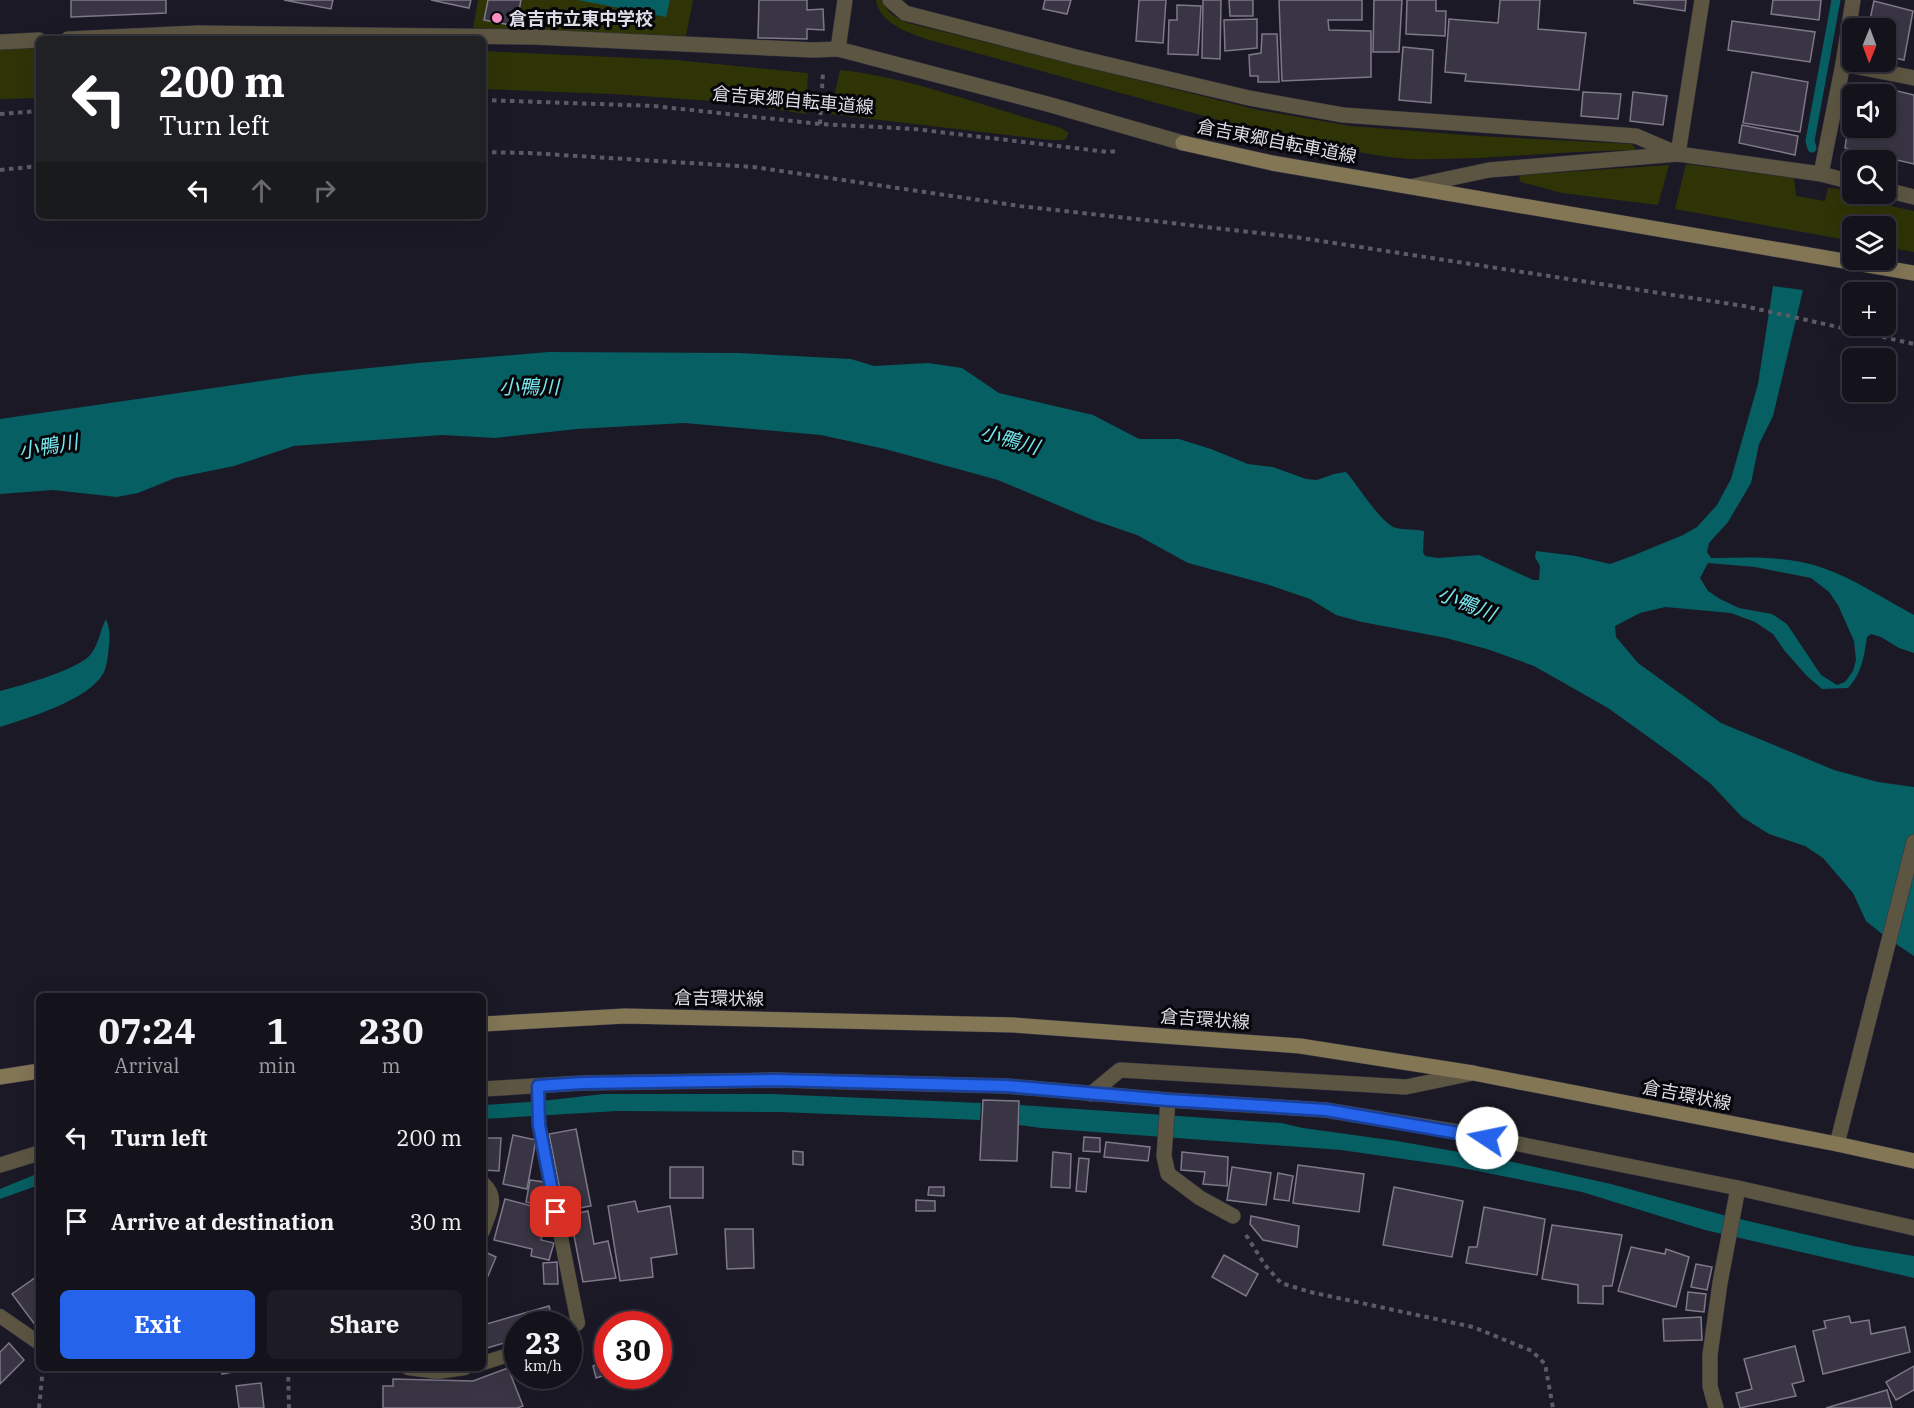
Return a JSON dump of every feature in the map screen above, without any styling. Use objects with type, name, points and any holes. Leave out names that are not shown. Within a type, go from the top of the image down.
[{"type":"main road","name":"倉吉東郷自転車道線","points":[[1183,143],[1272,163],[1914,273]]},
{"type":"main road","name":"倉吉環状線","points":[[486,1024],[625,1016],[1014,1025],[1300,1046],[1473,1073],[1914,1161]]},
{"type":"main road","points":[[0,1077],[36,1071]]},
{"type":"street","points":[[838,49],[845,0]]},
{"type":"street","points":[[890,0],[905,13],[1249,98],[1343,115],[1636,136],[1678,154]]},
{"type":"street","points":[[1678,154],[1702,0]]},
{"type":"street","points":[[1849,18],[1852,0]]},
{"type":"street","points":[[133,36],[198,33],[450,36]]},
{"type":"street","points":[[486,36],[813,50],[838,49],[1051,105],[1183,143]]},
{"type":"street","points":[[0,42],[36,40]]},
{"type":"street","points":[[1821,174],[1842,69]]},
{"type":"street","points":[[1884,72],[1914,78]]},
{"type":"street","points":[[1414,186],[1489,170],[1678,154],[1821,174],[1842,179]]},
{"type":"street","points":[[1896,192],[1914,197]]},
{"type":"street","points":[[1837,1144],[1914,842]]},
{"type":"street","points":[[1090,1094],[1120,1070],[1406,1087],[1473,1073]]},
{"type":"street","points":[[486,1089],[582,1083],[776,1080],[1006,1086],[1168,1100],[1326,1110],[1464,1133],[1738,1188],[1914,1228]]},
{"type":"street","points":[[1168,1100],[1164,1156],[1168,1174],[1200,1198],[1233,1216]]},
{"type":"street","points":[[0,1165],[36,1154]]},
{"type":"street","points":[[1716,1408],[1710,1386],[1710,1355],[1720,1283],[1738,1188]]},
{"type":"lane","points":[[538,1086],[539,1125],[576,1311]]},
{"type":"lane","points":[[486,1186],[492,1192],[493,1203],[486,1223]]},
{"type":"lane","points":[[0,1316],[36,1341]]},
{"type":"lane","points":[[486,1362],[504,1356]]},
{"type":"path","points":[[820,124],[823,72]]},
{"type":"path","name":"倉吉東郷自転車道線","points":[[486,100],[654,106],[820,124],[914,129],[1108,152],[1119,151]]},
{"type":"path","points":[[0,114],[36,111]]},
{"type":"path","points":[[486,152],[753,167],[1020,206],[1295,237],[1744,306],[1914,344]]},
{"type":"path","points":[[0,170],[36,166]]},
{"type":"path","points":[[1233,1216],[1265,1265],[1281,1283],[1310,1292],[1473,1328],[1532,1351],[1545,1364],[1553,1408]]},
{"type":"path","points":[[39,1408],[43,1371]]},
{"type":"path","points":[[288,1371],[289,1408]]},
{"type":"shaded area","points":[[478,0],[693,0],[686,36],[473,28]]},
{"type":"shaded area","points":[[876,0],[882,0],[892,14],[908,23],[1258,110],[1351,126],[1478,136],[1632,144],[1635,148],[1634,150],[1478,158],[1409,159],[1339,148],[1269,134],[926,39],[888,21],[878,8]]},
{"type":"shaded area","points":[[36,48],[36,98],[0,99],[0,49]]},
{"type":"shaded area","points":[[486,51],[676,60],[808,73],[806,114],[727,102],[613,94],[486,89]]},
{"type":"shaded area","points":[[840,70],[924,87],[1061,128],[1069,133],[1065,140],[1050,140],[830,114]]},
{"type":"shaded area","points":[[1686,164],[1794,178],[1796,196],[1825,201],[1828,188],[1840,189],[1842,204],[1882,204],[1914,211],[1914,252],[1896,249],[1896,216],[1842,216],[1842,239],[1675,209]]},
{"type":"shaded area","points":[[1669,165],[1658,205],[1562,193],[1521,182],[1519,178],[1521,175]]},
{"type":"water","points":[[578,0],[670,0],[666,17]]},
{"type":"water","name":"小鴨川","points":[[1773,286],[1803,290],[1773,416],[1759,444],[1751,483],[1728,522],[1709,543],[1707,552],[1711,558],[1797,561],[1823,568],[1846,578],[1914,615],[1914,653],[1871,634],[1867,637],[1859,671],[1848,688],[1822,689],[1807,676],[1773,634],[1755,622],[1731,613],[1665,607],[1640,613],[1615,626],[1616,637],[1638,663],[1721,723],[1834,770],[1878,782],[1914,787],[1914,956],[1866,921],[1853,893],[1823,858],[1805,846],[1769,834],[1742,817],[1711,784],[1672,754],[1608,708],[1534,666],[1487,649],[1446,638],[1336,615],[1310,599],[1266,584],[1188,563],[1137,535],[1093,520],[998,480],[885,449],[821,435],[684,423],[577,429],[495,438],[442,435],[294,446],[234,466],[175,478],[138,493],[117,497],[53,490],[0,494],[0,419],[302,375],[549,352],[739,353],[851,359],[874,366],[928,363],[962,368],[999,393],[1093,415],[1139,439],[1179,439],[1248,464],[1273,467],[1306,479],[1317,480],[1346,472],[1376,512],[1390,525],[1399,529],[1424,531],[1423,552],[1425,556],[1438,558],[1479,555],[1533,580],[1539,580],[1540,566],[1535,557],[1536,551],[1576,556],[1610,564],[1683,535],[1697,527],[1717,505],[1731,479],[1758,384]],"holes":[[[1708,563],[1755,567],[1811,578],[1829,592],[1838,605],[1854,641],[1856,660],[1853,671],[1845,682],[1837,685],[1821,675],[1787,624],[1772,614],[1739,608],[1720,599],[1708,591],[1700,578]]]},
{"type":"water","points":[[106,619],[110,636],[107,661],[103,674],[95,683],[85,692],[56,707],[0,727],[0,691],[49,676],[85,660],[94,650]]},
{"type":"water","points":[[603,1094],[772,1094],[981,1103],[980,1120],[780,1112],[617,1111],[486,1119],[486,1105]]},
{"type":"water","points":[[1020,1105],[1281,1123],[1504,1160],[1611,1184],[1723,1215],[1854,1246],[1914,1256],[1914,1278],[1705,1230],[1582,1192],[1452,1166],[1341,1150],[1019,1125]]},
{"type":"water","points":[[36,1174],[36,1186],[0,1199],[0,1189]]},
{"type":"building","points":[[71,0],[166,0],[166,13],[71,17]]},
{"type":"building","points":[[284,0],[333,0],[331,9]]},
{"type":"building","points":[[431,0],[471,0],[469,8]]},
{"type":"building","points":[[488,0],[521,0],[516,26],[484,20]]},
{"type":"building","points":[[759,0],[807,0],[807,10],[823,9],[824,30],[807,29],[807,39],[758,38]]},
{"type":"building","points":[[1045,0],[1071,0],[1067,14],[1043,9]]},
{"type":"building","points":[[1139,0],[1166,0],[1163,43],[1136,41]]},
{"type":"building","points":[[1203,0],[1221,0],[1220,59],[1202,58]]},
{"type":"building","points":[[1229,0],[1253,0],[1253,16],[1230,16]]},
{"type":"building","points":[[1279,0],[1362,0],[1362,20],[1328,20],[1329,30],[1371,31],[1371,77],[1282,81]]},
{"type":"building","points":[[1374,0],[1402,0],[1399,52],[1373,52]]},
{"type":"building","points":[[1407,0],[1436,0],[1436,11],[1446,11],[1445,36],[1406,34]]},
{"type":"building","points":[[1500,0],[1540,0],[1538,29],[1586,33],[1579,90],[1465,81],[1466,74],[1445,72],[1449,19],[1498,23]]},
{"type":"building","points":[[1634,0],[1686,0],[1685,11],[1634,3]]},
{"type":"building","points":[[1773,0],[1821,0],[1819,20],[1771,14]]},
{"type":"building","points":[[1874,1],[1913,11],[1904,60],[1896,58],[1896,18],[1870,18]]},
{"type":"building","points":[[1177,5],[1201,6],[1198,55],[1168,54],[1169,20],[1177,20]]},
{"type":"building","points":[[1257,19],[1257,48],[1225,51],[1224,20]]},
{"type":"building","points":[[1732,21],[1815,32],[1810,62],[1728,50]]},
{"type":"building","points":[[1262,34],[1277,34],[1279,82],[1258,82],[1258,76],[1250,76],[1249,55],[1261,53]]},
{"type":"building","points":[[1403,47],[1433,50],[1431,103],[1399,100]]},
{"type":"building","points":[[1752,72],[1808,82],[1800,132],[1743,123]]},
{"type":"building","points":[[1896,91],[1914,95],[1914,164],[1896,160],[1896,150],[1845,148],[1846,138],[1896,138]]},
{"type":"building","points":[[1583,92],[1621,94],[1618,119],[1581,116]]},
{"type":"building","points":[[1633,92],[1667,96],[1663,125],[1630,121]]},
{"type":"building","points":[[1742,125],[1798,136],[1795,155],[1739,143]]},
{"type":"building","points":[[983,1100],[1019,1101],[1017,1161],[980,1160]]},
{"type":"building","points":[[576,1129],[591,1206],[564,1211],[549,1134]]},
{"type":"building","points":[[513,1135],[536,1140],[527,1189],[503,1184]]},
{"type":"building","points":[[1084,1137],[1100,1138],[1100,1152],[1083,1151]]},
{"type":"building","points":[[486,1138],[501,1138],[499,1171],[486,1170]]},
{"type":"building","points":[[1106,1142],[1150,1147],[1148,1161],[1104,1157]]},
{"type":"building","points":[[793,1151],[803,1152],[803,1165],[793,1164]]},
{"type":"building","points":[[1053,1152],[1071,1154],[1070,1188],[1051,1187]]},
{"type":"building","points":[[1182,1152],[1228,1157],[1227,1186],[1203,1184],[1205,1172],[1181,1170]]},
{"type":"building","points":[[1079,1158],[1089,1159],[1086,1192],[1076,1191]]},
{"type":"building","points":[[1298,1165],[1364,1174],[1359,1212],[1293,1203]]},
{"type":"building","points":[[670,1167],[703,1167],[703,1198],[670,1198]]},
{"type":"building","points":[[1232,1167],[1271,1173],[1266,1205],[1227,1200]]},
{"type":"building","points":[[1278,1173],[1293,1176],[1289,1201],[1274,1199]]},
{"type":"building","points":[[530,1180],[544,1182],[541,1205],[526,1202]]},
{"type":"building","points":[[929,1187],[944,1187],[944,1196],[928,1195]]},
{"type":"building","points":[[1394,1187],[1463,1201],[1452,1257],[1383,1245]]},
{"type":"building","points":[[505,1199],[547,1210],[541,1240],[554,1243],[549,1260],[531,1256],[532,1249],[494,1240]]},
{"type":"building","points":[[916,1200],[935,1201],[935,1211],[916,1211]]},
{"type":"building","points":[[635,1201],[638,1212],[670,1206],[677,1254],[651,1258],[653,1277],[620,1281],[608,1206]]},
{"type":"building","points":[[1484,1207],[1545,1219],[1537,1275],[1466,1263],[1469,1247],[1477,1247]]},
{"type":"building","points":[[588,1211],[594,1244],[608,1241],[616,1278],[583,1282],[570,1215]]},
{"type":"building","points":[[1251,1216],[1299,1226],[1297,1247],[1263,1240],[1250,1224]]},
{"type":"building","points":[[1552,1225],[1622,1235],[1612,1286],[1603,1286],[1603,1304],[1578,1303],[1578,1285],[1542,1279]]},
{"type":"building","points":[[725,1229],[753,1229],[754,1268],[727,1269]]},
{"type":"building","points":[[1631,1247],[1665,1254],[1666,1249],[1689,1257],[1676,1307],[1618,1291]]},
{"type":"building","points":[[486,1252],[496,1257],[488,1276],[486,1275]]},
{"type":"building","points":[[1224,1255],[1258,1274],[1246,1296],[1212,1277]]},
{"type":"building","points":[[557,1262],[558,1284],[544,1284],[543,1263]]},
{"type":"building","points":[[1696,1264],[1712,1267],[1707,1290],[1691,1287]]},
{"type":"building","points":[[36,1277],[36,1326],[12,1294]]},
{"type":"building","points":[[1688,1292],[1706,1294],[1704,1312],[1686,1310]]},
{"type":"building","points":[[549,1306],[550,1311],[532,1311]]},
{"type":"building","points":[[1849,1316],[1851,1323],[1869,1320],[1871,1334],[1905,1327],[1910,1352],[1823,1374],[1813,1331],[1826,1328],[1824,1321]]},
{"type":"building","points":[[1701,1317],[1702,1340],[1664,1341],[1663,1319]]},
{"type":"building","points":[[504,1319],[504,1343],[487,1348],[486,1324]]},
{"type":"building","points":[[9,1343],[24,1360],[0,1384],[0,1352]]},
{"type":"building","points":[[1795,1346],[1804,1381],[1792,1384],[1796,1396],[1740,1408],[1736,1393],[1752,1389],[1744,1359]]},
{"type":"building","points":[[1914,1366],[1914,1390],[1896,1400],[1886,1382]]},
{"type":"building","points":[[504,1369],[504,1389],[516,1389],[523,1406],[517,1408],[383,1408],[383,1386],[393,1386],[393,1379],[473,1381]]},
{"type":"building","points":[[222,1371],[238,1371],[222,1374]]},
{"type":"building","points":[[261,1383],[264,1408],[239,1408],[236,1386]]},
{"type":"building","points":[[1887,1390],[1892,1408],[1826,1408]]},
{"type":"waterway","points":[[1812,148],[1810,141],[1836,0]]},
{"type":"place","name":"倉吉市立東中学校","points":[[497,18]]},
{"type":"route","points":[[556,1212],[539,1125],[538,1086],[582,1083],[776,1080],[1006,1086],[1168,1100],[1326,1110],[1487,1138]]}]
